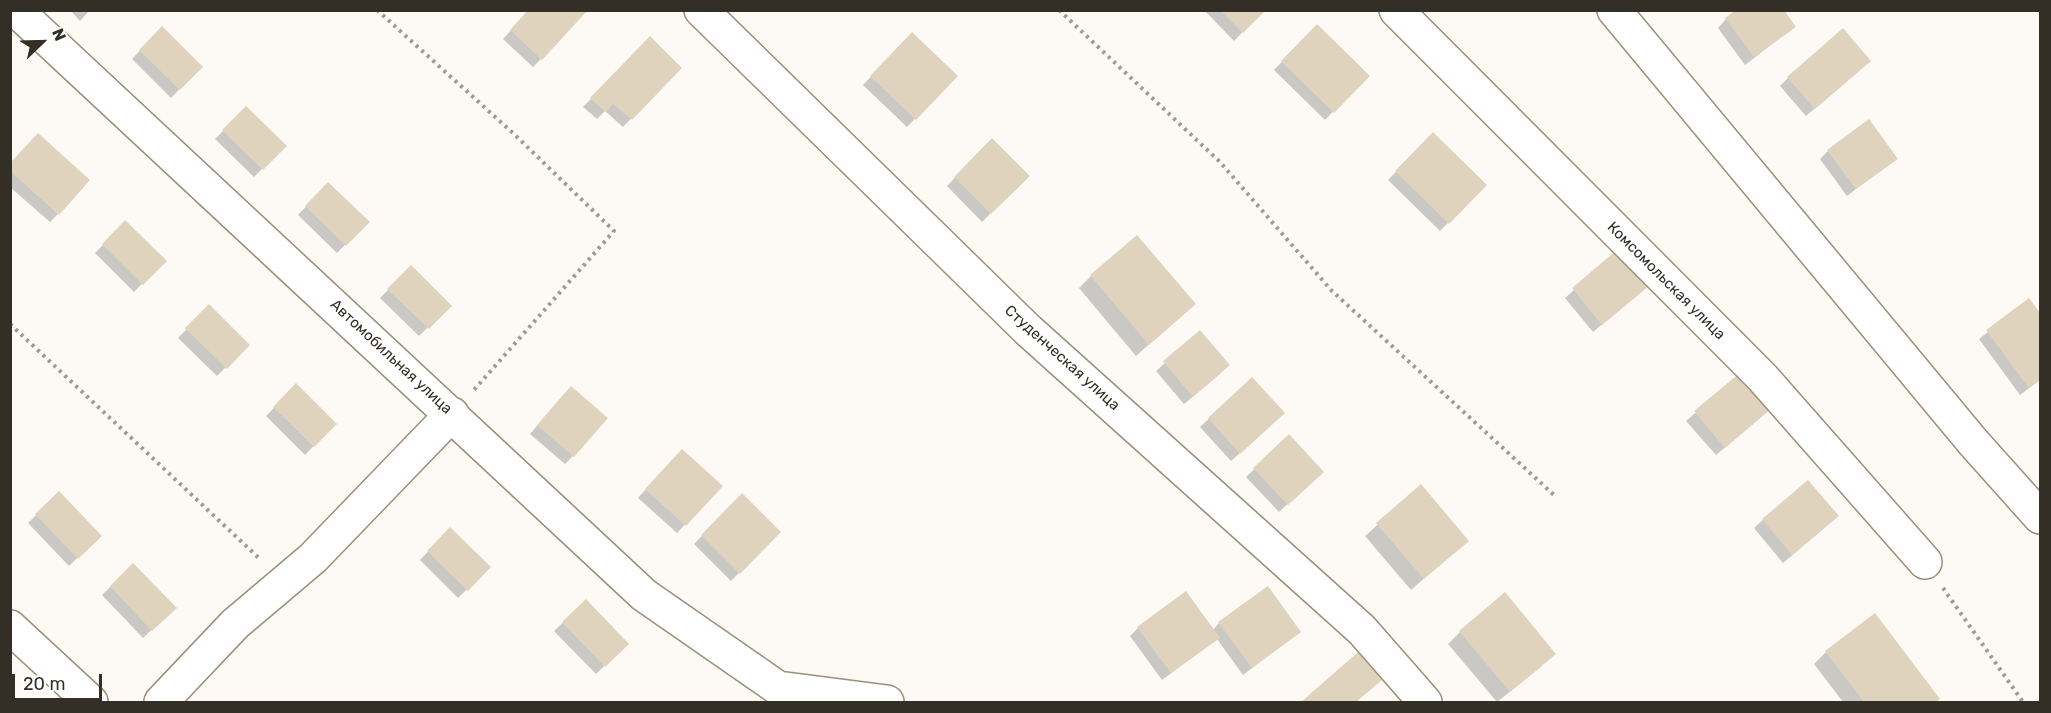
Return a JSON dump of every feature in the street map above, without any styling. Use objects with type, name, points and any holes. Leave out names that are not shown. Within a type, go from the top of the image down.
[{"type":"street","name":"Автомобильная улица","points":[[16,10],[644,595],[781,695]]},
{"type":"street","name":"Студенческая улица","points":[[701,10],[1028,330],[1362,630],[1420,701]]},
{"type":"street","points":[[1614,10],[1973,442],[2040,517]]},
{"type":"street","name":"Комсомольская улица","points":[[1399,11],[1762,377],[1924,562]]},
{"type":"street","points":[[161,702],[235,624],[313,558],[452,414]]},
{"type":"street","points":[[10,627],[92,702]]},
{"type":"street","points":[[781,695],[887,702]]},
{"type":"path","points":[[377,10],[514,134],[614,231],[452,414]]},
{"type":"path","points":[[1059,10],[1220,162],[1331,290],[1554,495]]},
{"type":"path","points":[[10,324],[285,582]]},
{"type":"path","points":[[1924,562],[2023,702]]},
{"type":"building","points":[[528,10],[588,10],[542,60],[510,30]]},
{"type":"building","points":[[1220,10],[1266,10],[1243,33]]},
{"type":"building","points":[[1736,10],[1784,10],[1796,27],[1754,57],[1725,18]]},
{"type":"building","points":[[1317,24],[1370,76],[1334,113],[1281,61]]},
{"type":"building","points":[[162,26],[203,67],[180,90],[139,50]]},
{"type":"building","points":[[1843,28],[1871,61],[1815,109],[1787,77]]},
{"type":"building","points":[[912,32],[958,76],[916,120],[870,76]]},
{"type":"building","points":[[650,36],[682,68],[632,120],[613,104],[606,112],[590,98]]},
{"type":"building","points":[[246,106],[287,146],[263,170],[222,130]]},
{"type":"building","points":[[1869,119],[1898,159],[1856,189],[1827,150]]},
{"type":"building","points":[[1433,132],[1487,185],[1449,224],[1395,171]]},
{"type":"building","points":[[38,133],[90,180],[59,215],[10,171],[10,163]]},
{"type":"building","points":[[992,138],[1030,176],[991,214],[954,177]]},
{"type":"building","points":[[328,182],[370,222],[346,246],[305,206]]},
{"type":"building","points":[[125,220],[167,261],[143,285],[102,244]]},
{"type":"building","points":[[1137,235],[1196,304],[1149,345],[1090,275]]},
{"type":"building","points":[[1618,249],[1649,286],[1602,325],[1572,288]]},
{"type":"building","points":[[411,265],[452,306],[429,329],[387,289]]},
{"type":"building","points":[[2029,298],[2040,313],[2040,380],[2029,388],[1986,330]]},
{"type":"building","points":[[209,304],[250,345],[227,369],[185,328]]},
{"type":"building","points":[[1200,330],[1230,365],[1193,397],[1163,361]]},
{"type":"building","points":[[1741,372],[1771,409],[1725,448],[1694,411]]},
{"type":"building","points":[[1252,377],[1285,413],[1240,454],[1208,418]]},
{"type":"building","points":[[296,383],[337,424],[314,447],[273,407]]},
{"type":"building","points":[[571,386],[608,418],[574,457],[537,425]]},
{"type":"building","points":[[1289,434],[1324,472],[1288,505],[1253,468]]},
{"type":"building","points":[[682,449],[723,486],[686,526],[645,489]]},
{"type":"building","points":[[1808,480],[1839,516],[1792,555],[1762,519]]},
{"type":"building","points":[[1421,484],[1469,541],[1424,579],[1376,523]]},
{"type":"building","points":[[59,491],[102,536],[78,559],[35,514]]},
{"type":"building","points":[[742,493],[781,532],[740,574],[701,535]]},
{"type":"building","points":[[450,527],[491,567],[468,591],[427,551]]},
{"type":"building","points":[[133,563],[177,608],[152,631],[110,586]]},
{"type":"building","points":[[1268,586],[1301,632],[1252,668],[1218,622]]},
{"type":"building","points":[[1186,591],[1220,638],[1171,673],[1137,627]]},
{"type":"building","points":[[1505,592],[1556,654],[1510,692],[1459,631]]},
{"type":"building","points":[[586,599],[629,644],[605,667],[562,622]]},
{"type":"building","points":[[1875,613],[1940,699],[1935,702],[1864,702],[1825,651]]},
{"type":"building","points":[[1358,652],[1382,680],[1356,702],[1301,702]]}]
